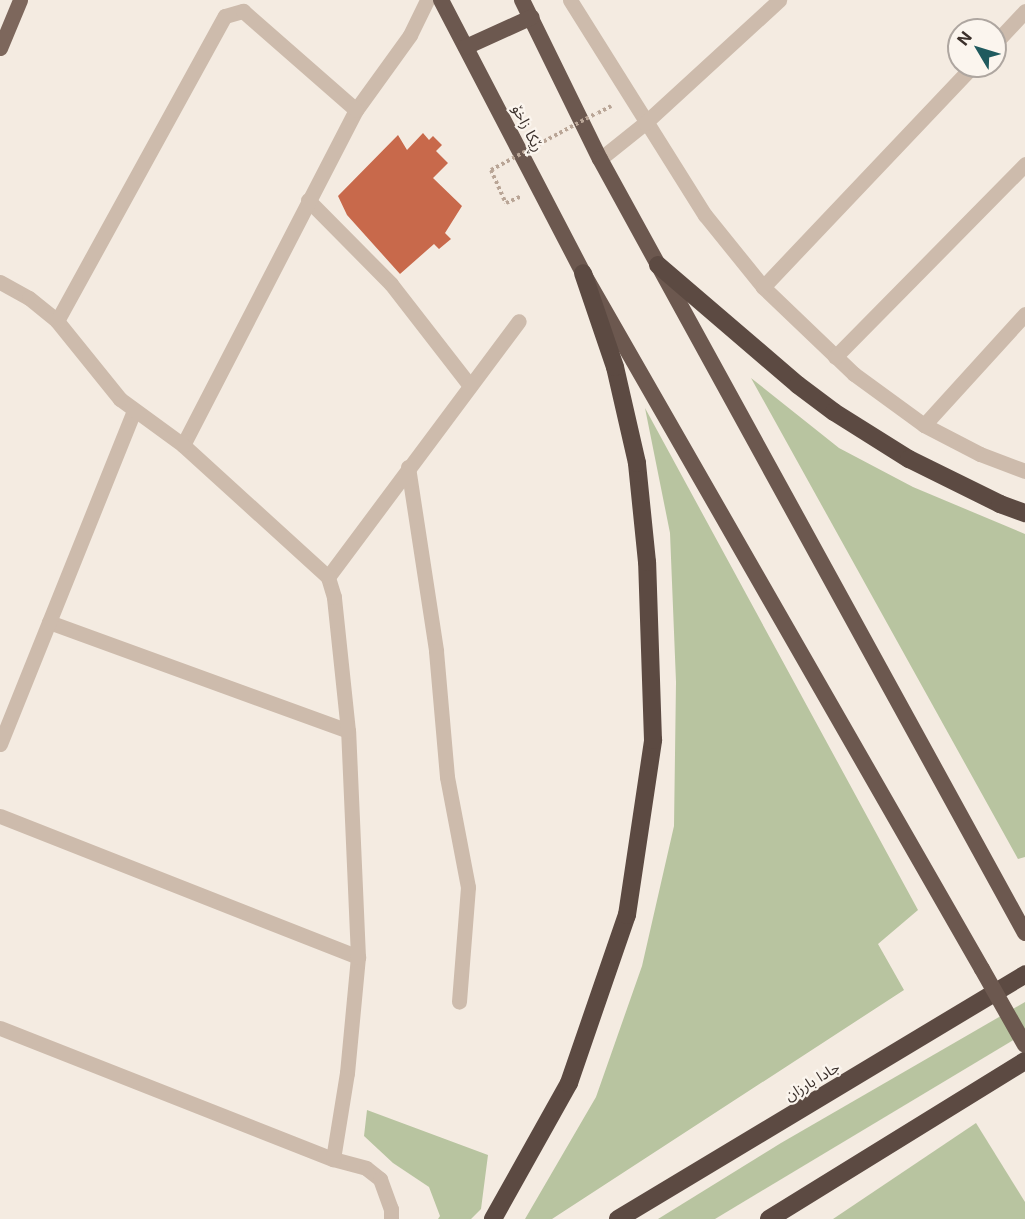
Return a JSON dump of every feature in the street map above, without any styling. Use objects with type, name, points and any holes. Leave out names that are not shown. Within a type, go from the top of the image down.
[{"type":"highway","name":"ڕێکا زاخۆ","points":[[441,0],[583,273],[1025,1045]]},
{"type":"highway","points":[[522,0],[600,159],[1025,933]]},
{"type":"highway","points":[[466,47],[532,17]]},
{"type":"highway","points":[[658,265],[798,386],[834,412],[909,459],[1000,504],[1025,513]]},
{"type":"highway","points":[[493,1219],[569,1083],[627,915],[653,740],[647,562],[637,463],[615,367],[583,273]]},
{"type":"highway","name":"جادا بارزان","points":[[618,1219],[1025,974]]},
{"type":"highway","points":[[769,1219],[1025,1061]]},
{"type":"main road","points":[[0,48],[20,0]]},
{"type":"street","points":[[183,445],[356,110],[410,35],[427,0]]},
{"type":"street","points":[[570,0],[645,123],[705,215],[763,287],[835,357],[924,425],[980,454],[1025,471]]},
{"type":"street","points":[[600,159],[645,123],[779,0]]},
{"type":"street","points":[[57,321],[225,16],[243,11],[356,110]]},
{"type":"street","points":[[1007,30],[1025,11]]},
{"type":"street","points":[[763,287],[962,78]]},
{"type":"street","points":[[835,357],[1025,164]]},
{"type":"street","points":[[308,200],[391,284],[470,386]]},
{"type":"street","points":[[0,282],[29,298],[57,321],[120,399],[183,445],[328,577],[334,597],[348,730],[358,957],[346,1073],[333,1159]]},
{"type":"street","points":[[924,425],[1025,314]]},
{"type":"street","points":[[328,577],[408,466],[519,321]]},
{"type":"street","points":[[0,744],[134,411]]},
{"type":"street","points":[[408,466],[436,651],[447,777],[468,887],[459,1002]]},
{"type":"street","points":[[49,622],[348,730]]},
{"type":"street","points":[[0,816],[358,957]]},
{"type":"street","points":[[0,1028],[333,1159],[366,1168],[380,1179],[387,1194],[392,1219]]},
{"type":"path","points":[[501,192],[491,170],[597,113],[612,108],[606,99]]},
{"type":"green space","points":[[751,378],[839,448],[913,487],[1025,534],[1025,857],[1018,859]]},
{"type":"green space","points":[[645,408],[918,910],[878,944],[904,990],[552,1219],[525,1219],[596,1097],[642,966],[674,826],[676,682],[670,533]]},
{"type":"green space","points":[[1025,1002],[1025,1033],[715,1219],[658,1219],[781,1143]]},
{"type":"green space","points":[[367,1110],[488,1155],[481,1209],[471,1219],[438,1219],[440,1216],[429,1187],[393,1163],[364,1136]]},
{"type":"green space","points":[[976,1123],[1025,1202],[1025,1219],[833,1219]]},
{"type":"building","points":[[423,133],[429,140],[433,136],[442,145],[436,151],[448,163],[433,178],[462,206],[445,233],[451,239],[439,249],[434,244],[400,274],[347,215],[338,196],[398,135],[407,150]]}]
